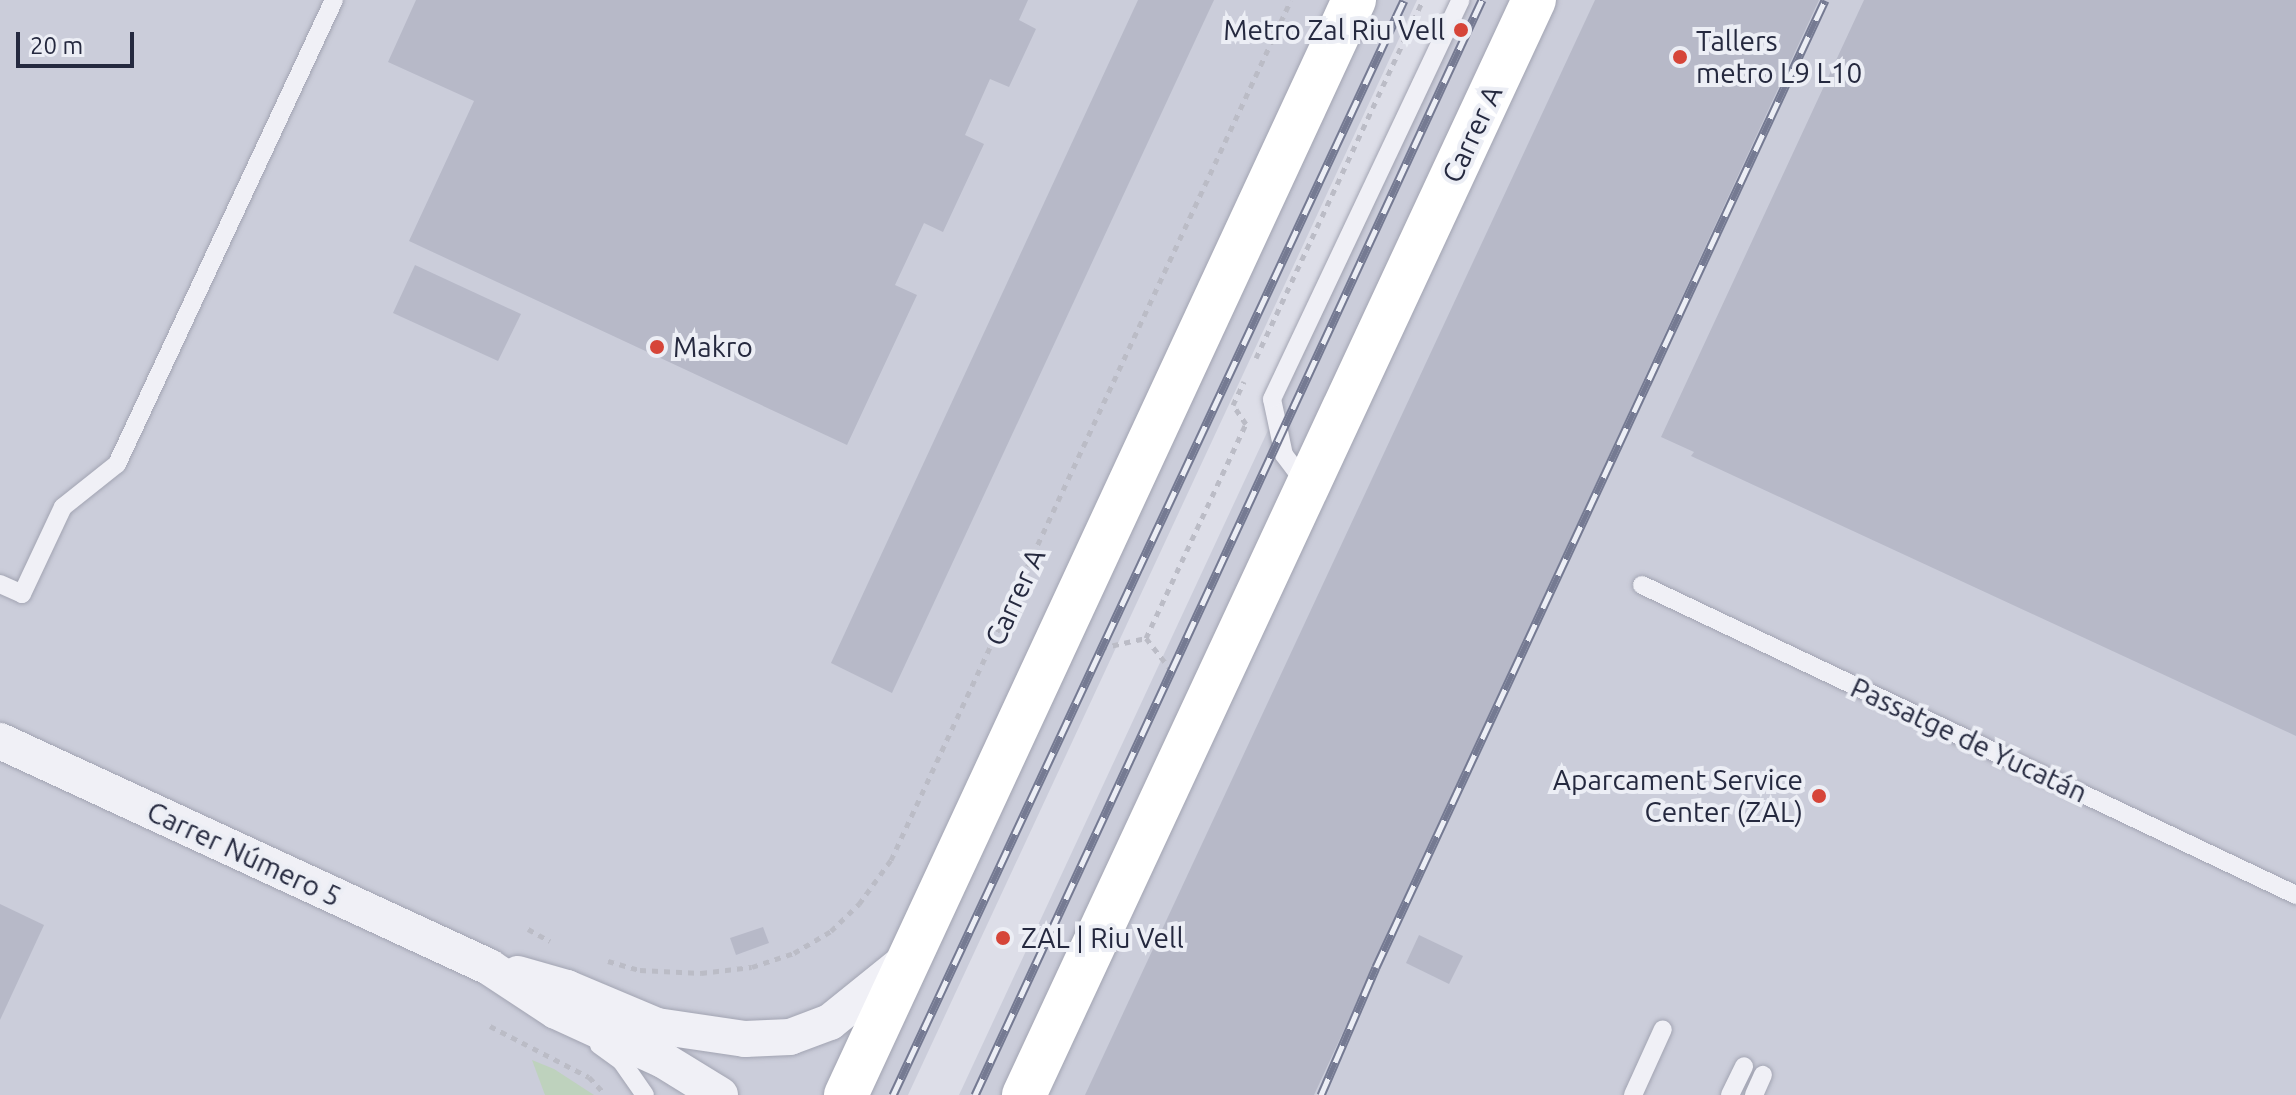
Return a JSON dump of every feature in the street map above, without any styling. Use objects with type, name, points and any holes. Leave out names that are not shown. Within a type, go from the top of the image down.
[{"type":"main road","name":"Carrer A","points":[[846,1095],[1354,0]]},
{"type":"main road","name":"Carrer A","points":[[1024,1095],[1534,0]]},
{"type":"street","name":"Carrer Número 5","points":[[0,741],[489,967],[556,1011],[663,1060],[720,1095]]},
{"type":"street","name":"Carrer Número 5","points":[[489,967],[567,988],[657,1026],[745,1039],[790,1037],[830,1022],[868,997],[910,956]]},
{"type":"lane","points":[[0,584],[22,594],[63,507],[117,464],[334,0]]},
{"type":"lane","points":[[1308,487],[1284,455],[1272,399],[1461,0]]},
{"type":"lane","name":"Passatge de Yucatán","points":[[1642,585],[2296,895]]},
{"type":"lane","points":[[556,1011],[622,1062],[645,1095]]},
{"type":"lane","points":[[1633,1095],[1663,1029]]},
{"type":"lane","points":[[1730,1095],[1744,1066]]},
{"type":"lane","points":[[1754,1095],[1763,1075]]},
{"type":"path","name":"Carrer A","points":[[597,958],[640,970],[701,973],[752,967],[794,953],[850,913],[891,860],[1291,0]]},
{"type":"path","points":[[490,1026],[589,1077],[606,1095]]},
{"type":"shaded area","name":"Makro","points":[[0,0],[1417,0],[908,1095],[0,1095]]},
{"type":"shaded area","points":[[1468,0],[2296,0],[2296,1095],[959,1095]]},
{"type":"green space","points":[[532,1060],[554,1069],[594,1095],[545,1095]]},
{"type":"building","points":[[416,0],[1028,0],[1019,20],[1036,29],[1009,87],[990,79],[965,135],[984,144],[943,232],[924,223],[895,285],[917,295],[847,445],[409,241],[474,101],[388,62]]},
{"type":"building","points":[[1138,0],[1214,0],[892,693],[831,663]]},
{"type":"building","points":[[1595,0],[1819,0],[1314,1095],[1085,1095]]},
{"type":"building","points":[[1864,0],[2296,0],[2296,736],[1691,456],[1694,452],[1661,437]]},
{"type":"building","points":[[415,265],[521,314],[498,361],[393,313]]},
{"type":"building","points":[[0,904],[44,925],[0,1020]]},
{"type":"building","points":[[763,927],[769,943],[736,955],[730,938]]},
{"type":"building","points":[[1419,935],[1463,956],[1449,984],[1406,963]]},
{"type":"railway","points":[[893,1095],[1404,0]]},
{"type":"railway","points":[[975,1095],[1482,0]]},
{"type":"railway","points":[[1321,1095],[1376,967],[1825,0]]},
{"type":"place","name":"Metro Zal Riu Vell","points":[[1461,30]]},
{"type":"place","name":"Tallers metro L9 L10","points":[[1680,57]]},
{"type":"place","name":"Makro","points":[[657,347]]},
{"type":"place","name":"Aparcament Service Center (ZAL)","points":[[1819,796]]},
{"type":"place","name":"ZAL | Riu Vell","points":[[1003,938]]}]
